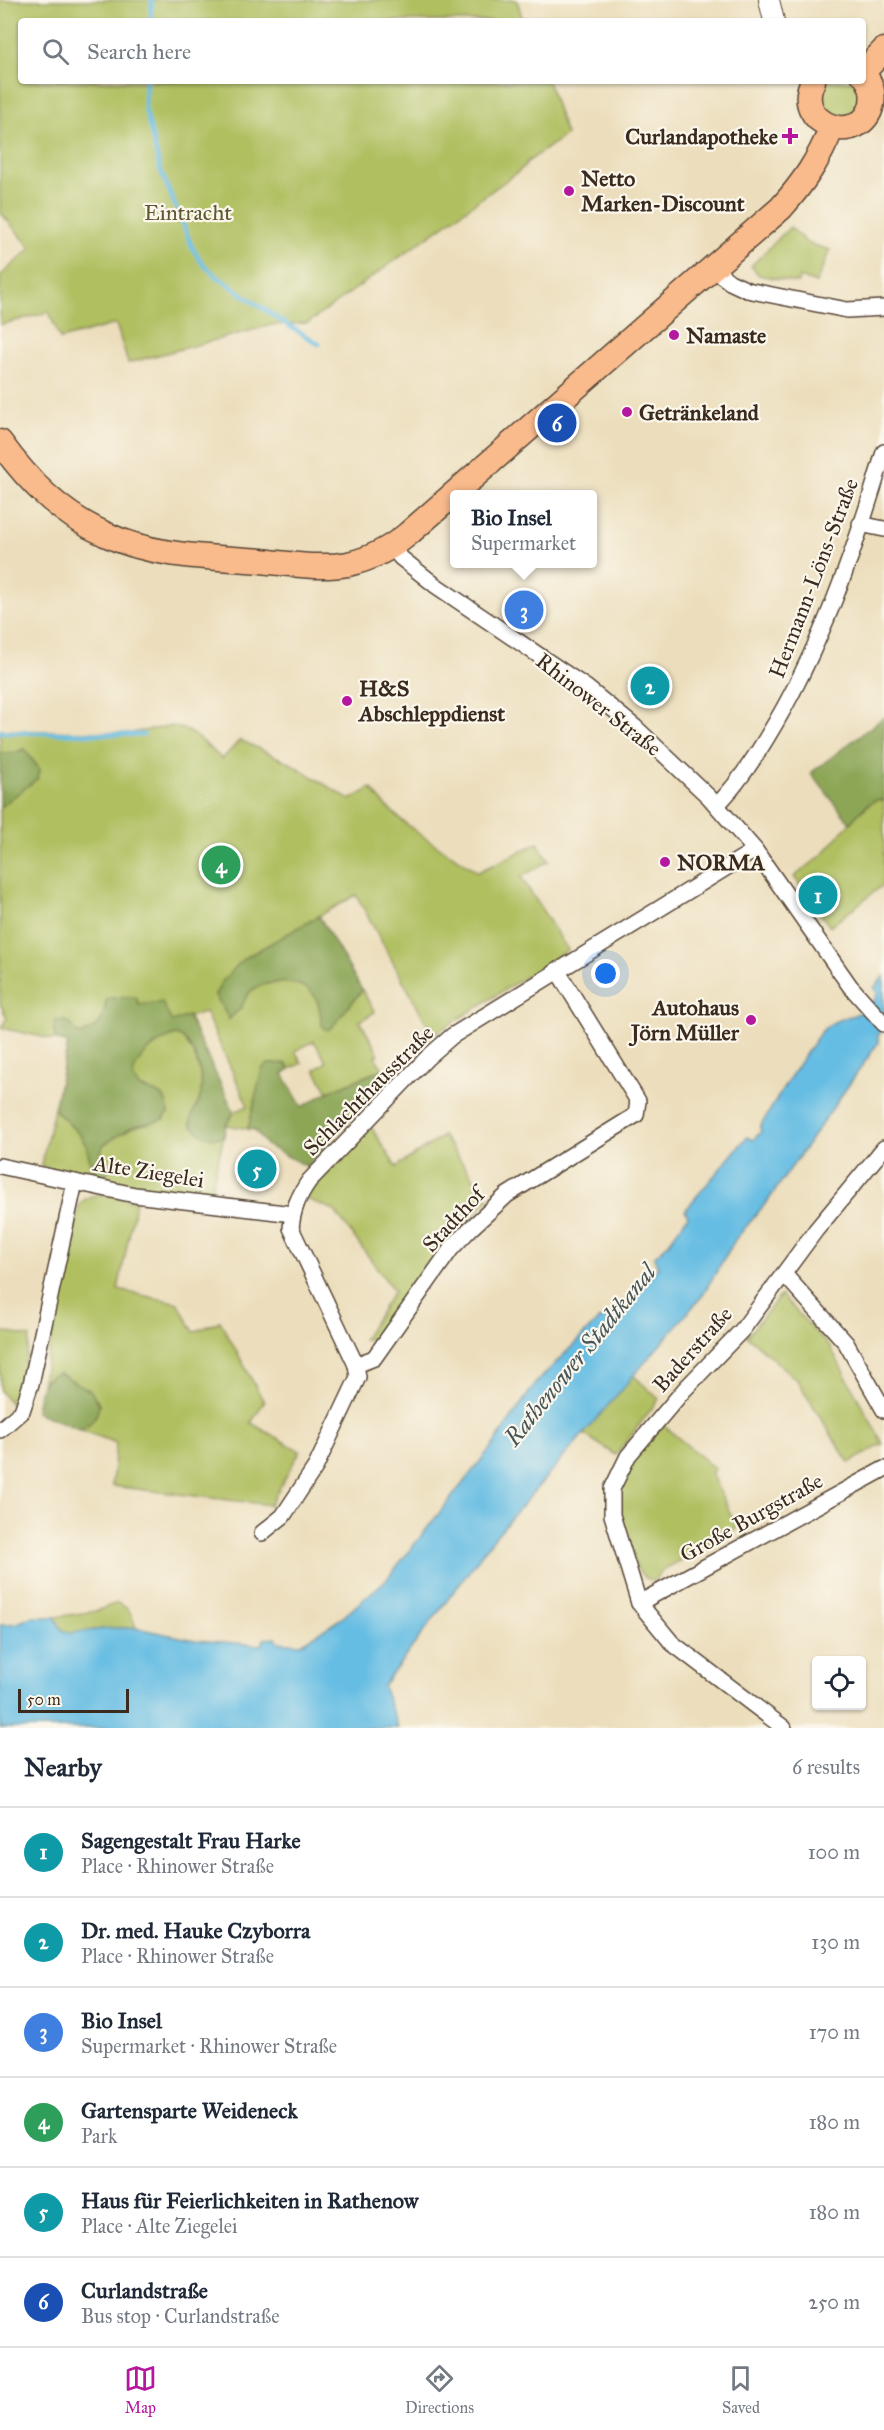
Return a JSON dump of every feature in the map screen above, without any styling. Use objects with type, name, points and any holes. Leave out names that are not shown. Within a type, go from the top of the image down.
[{"type":"main road","points":[[812,84],[809,98],[812,111],[820,121],[832,127],[850,127],[861,121],[871,107],[871,84],[884,50]]},
{"type":"main road","points":[[457,490],[781,208],[805,181],[832,127]]},
{"type":"main road","points":[[0,442],[22,471],[50,500],[74,517],[105,534],[168,554],[311,565],[346,564],[373,557],[392,547],[450,496]]},
{"type":"street","points":[[769,0],[773,18]]},
{"type":"street","points":[[712,268],[730,282],[747,290],[847,310],[884,308]]},
{"type":"street","name":"Hermann-Löns-Straße","points":[[717,805],[733,788],[760,749],[797,685],[839,585],[884,452]]},
{"type":"street","points":[[860,524],[884,529]]},
{"type":"street","name":"Rhinower Straße","points":[[392,547],[401,558],[435,585],[587,688],[635,727],[717,805],[755,850],[867,1008],[884,1024]]},
{"type":"street","name":"Schlachthausstraße","points":[[293,1214],[295,1203],[309,1181],[439,1047],[557,970],[755,850]]},
{"type":"street","name":"Stadthof","points":[[356,1365],[374,1358],[452,1249],[507,1195],[636,1115],[638,1101],[557,970]]},
{"type":"street","name":"Baderstraße","points":[[639,1603],[612,1515],[610,1500],[615,1479],[628,1456],[677,1398],[741,1330],[829,1214],[884,1148]]},
{"type":"street","name":"Alte Ziegelei","points":[[0,1166],[135,1195],[293,1214]]},
{"type":"street","points":[[0,1430],[22,1411],[31,1384],[75,1182]]},
{"type":"street","points":[[262,1533],[283,1516],[316,1466],[358,1377],[356,1365],[291,1228],[293,1214]]},
{"type":"street","points":[[784,1274],[846,1343],[884,1410]]},
{"type":"street","name":"Große Burgstraße","points":[[639,1603],[884,1469]]},
{"type":"street","points":[[639,1603],[672,1643],[784,1728]]},
{"type":"green space","name":"Eintracht","points":[[0,0],[517,0],[522,18],[18,18],[18,84],[549,84],[566,135],[308,323],[272,325],[128,363],[116,324],[60,339],[49,312],[0,325],[0,276],[31,248],[0,212]]},
{"type":"green space","points":[[824,84],[859,84],[862,104],[851,116],[833,117],[821,103]]},
{"type":"green space","points":[[790,227],[807,243],[830,250],[816,283],[799,277],[798,283],[759,275],[751,266]]},
{"type":"green space","points":[[884,717],[884,800],[869,804],[850,823],[811,773]]},
{"type":"green space","points":[[172,726],[193,734],[222,759],[240,740],[290,763],[350,800],[371,788],[381,801],[406,824],[478,872],[538,843],[549,861],[521,877],[568,950],[433,1035],[356,895],[243,959],[229,1019],[253,990],[268,984],[286,983],[296,984],[311,992],[319,1004],[322,1025],[332,1027],[362,990],[375,1012],[360,1021],[379,1054],[375,1057],[383,1069],[328,1092],[315,1070],[326,1062],[314,1041],[295,1051],[302,1063],[290,1069],[287,1064],[262,1069],[248,1129],[226,1125],[234,1112],[248,1106],[205,1012],[172,1022],[139,1005],[136,997],[110,998],[106,1001],[100,1022],[93,1029],[81,1035],[75,1031],[53,1029],[56,1040],[1,1028],[7,1018],[0,1004],[0,807],[38,778],[40,770],[24,749],[15,753],[0,753],[0,730],[131,733]]},
{"type":"green space","points":[[24,749],[40,770],[38,778],[0,807],[0,753],[15,753]]},
{"type":"green space","points":[[876,799],[884,800],[884,884],[830,927],[794,877],[822,855],[858,814]]},
{"type":"green space","points":[[319,916],[362,990],[332,1027],[328,1030],[323,1028],[318,1004],[310,991],[295,984],[285,983],[267,984],[252,990],[241,1008],[229,1019],[215,995],[222,982],[243,959]]},
{"type":"green space","points":[[136,997],[139,1005],[162,1002],[172,1022],[188,1016],[234,1112],[226,1125],[224,1136],[214,1138],[198,1132],[191,1125],[191,1121],[202,1086],[193,1051],[182,1038],[176,1035],[162,1041],[142,1057],[133,1077],[139,1087],[163,1097],[168,1106],[168,1113],[162,1120],[132,1127],[103,1145],[101,1153],[108,1165],[106,1182],[93,1179],[87,1146],[79,1134],[54,1109],[68,1043],[56,1040],[54,1023],[56,1021],[67,1022],[81,1035],[93,1029],[100,1022],[106,1001],[110,998]]},
{"type":"green space","points":[[176,1035],[182,1038],[192,1051],[201,1078],[200,1097],[191,1125],[206,1135],[224,1136],[209,1198],[106,1182],[108,1165],[101,1153],[102,1145],[132,1127],[165,1119],[164,1097],[138,1086],[134,1083],[133,1075],[135,1067],[146,1053]]},
{"type":"green space","points":[[284,1063],[290,1069],[283,1074],[302,1107],[328,1092],[383,1069],[391,1078],[306,1166],[266,1145],[255,1130],[248,1129],[262,1069],[268,1064]]},
{"type":"green space","points":[[54,1109],[79,1134],[87,1146],[93,1179],[41,1166]]},
{"type":"green space","points":[[371,1127],[396,1167],[443,1136],[489,1199],[445,1245],[382,1338],[363,1340],[394,1291],[334,1210],[304,1198]]},
{"type":"green space","points":[[102,1194],[136,1201],[118,1290],[178,1303],[194,1332],[220,1321],[264,1402],[251,1423],[300,1451],[270,1505],[112,1486],[116,1443],[79,1429],[87,1425],[95,1416],[99,1404],[97,1399],[46,1379],[42,1383],[79,1206],[89,1197]]},
{"type":"green space","points":[[781,1295],[830,1347],[883,1444],[849,1463],[797,1380],[747,1336]]},
{"type":"green space","points":[[0,1331],[30,1337],[19,1393],[13,1406],[0,1391]]},
{"type":"green space","points":[[59,1373],[91,1391],[99,1404],[93,1420],[79,1429],[36,1412],[41,1387],[47,1378]]},
{"type":"green space","points":[[632,1374],[659,1399],[616,1455],[582,1433]]},
{"type":"green space","points":[[662,1424],[715,1469],[711,1473],[737,1528],[663,1570],[654,1581],[647,1579],[635,1564],[624,1529],[618,1493],[627,1468]]},
{"type":"green space","points":[[117,1603],[128,1610],[136,1628],[112,1628],[70,1633],[62,1630],[55,1617],[96,1611]]},
{"type":"water","name":"Rathenower Stadtkanal","points":[[884,976],[884,1029],[878,1035],[878,1043],[770,1198],[735,1240],[702,1296],[494,1538],[383,1686],[398,1728],[0,1728],[0,1625],[18,1623],[31,1617],[55,1617],[62,1630],[70,1633],[112,1628],[136,1628],[195,1640],[262,1645],[264,1639],[276,1638],[278,1642],[301,1644],[342,1618],[387,1579],[493,1445],[535,1384],[599,1319],[609,1317],[658,1267],[654,1257],[668,1244],[688,1216],[685,1210],[747,1137],[753,1140],[761,1132],[760,1127],[819,1035],[830,1024],[866,1009],[878,993],[874,988]]},
{"type":"waterway","points":[[150,18],[152,0]]},
{"type":"waterway","points":[[146,84],[145,108],[160,169],[193,249],[202,263],[215,275],[278,319],[319,344]]},
{"type":"waterway","points":[[0,732],[144,735]]},
{"type":"place","name":"Curlandapotheke","points":[[790,136]]},
{"type":"place","name":"Netto Marken-Discount","points":[[569,191]]},
{"type":"place","name":"Namaste","points":[[674,335]]},
{"type":"place","name":"Getränkeland","points":[[627,412]]},
{"type":"place","name":"Curlandstraße","points":[[557,423]]},
{"type":"place","name":"Bio Insel","points":[[524,610]]},
{"type":"place","name":"Dr. med. Hauke Czyborra","points":[[650,686]]},
{"type":"place","name":"H&S Abschleppdienst","points":[[347,701]]},
{"type":"place","name":"NORMA","points":[[665,862]]},
{"type":"place","name":"Gartensparte Weideneck","points":[[221,865]]},
{"type":"place","name":"Sagengestalt Frau Harke","points":[[818,895]]},
{"type":"place","name":"Autohaus Jörn Müller","points":[[751,1020]]},
{"type":"place","name":"Haus für Feierlichkeiten in Rathenow","points":[[257,1169]]}]
